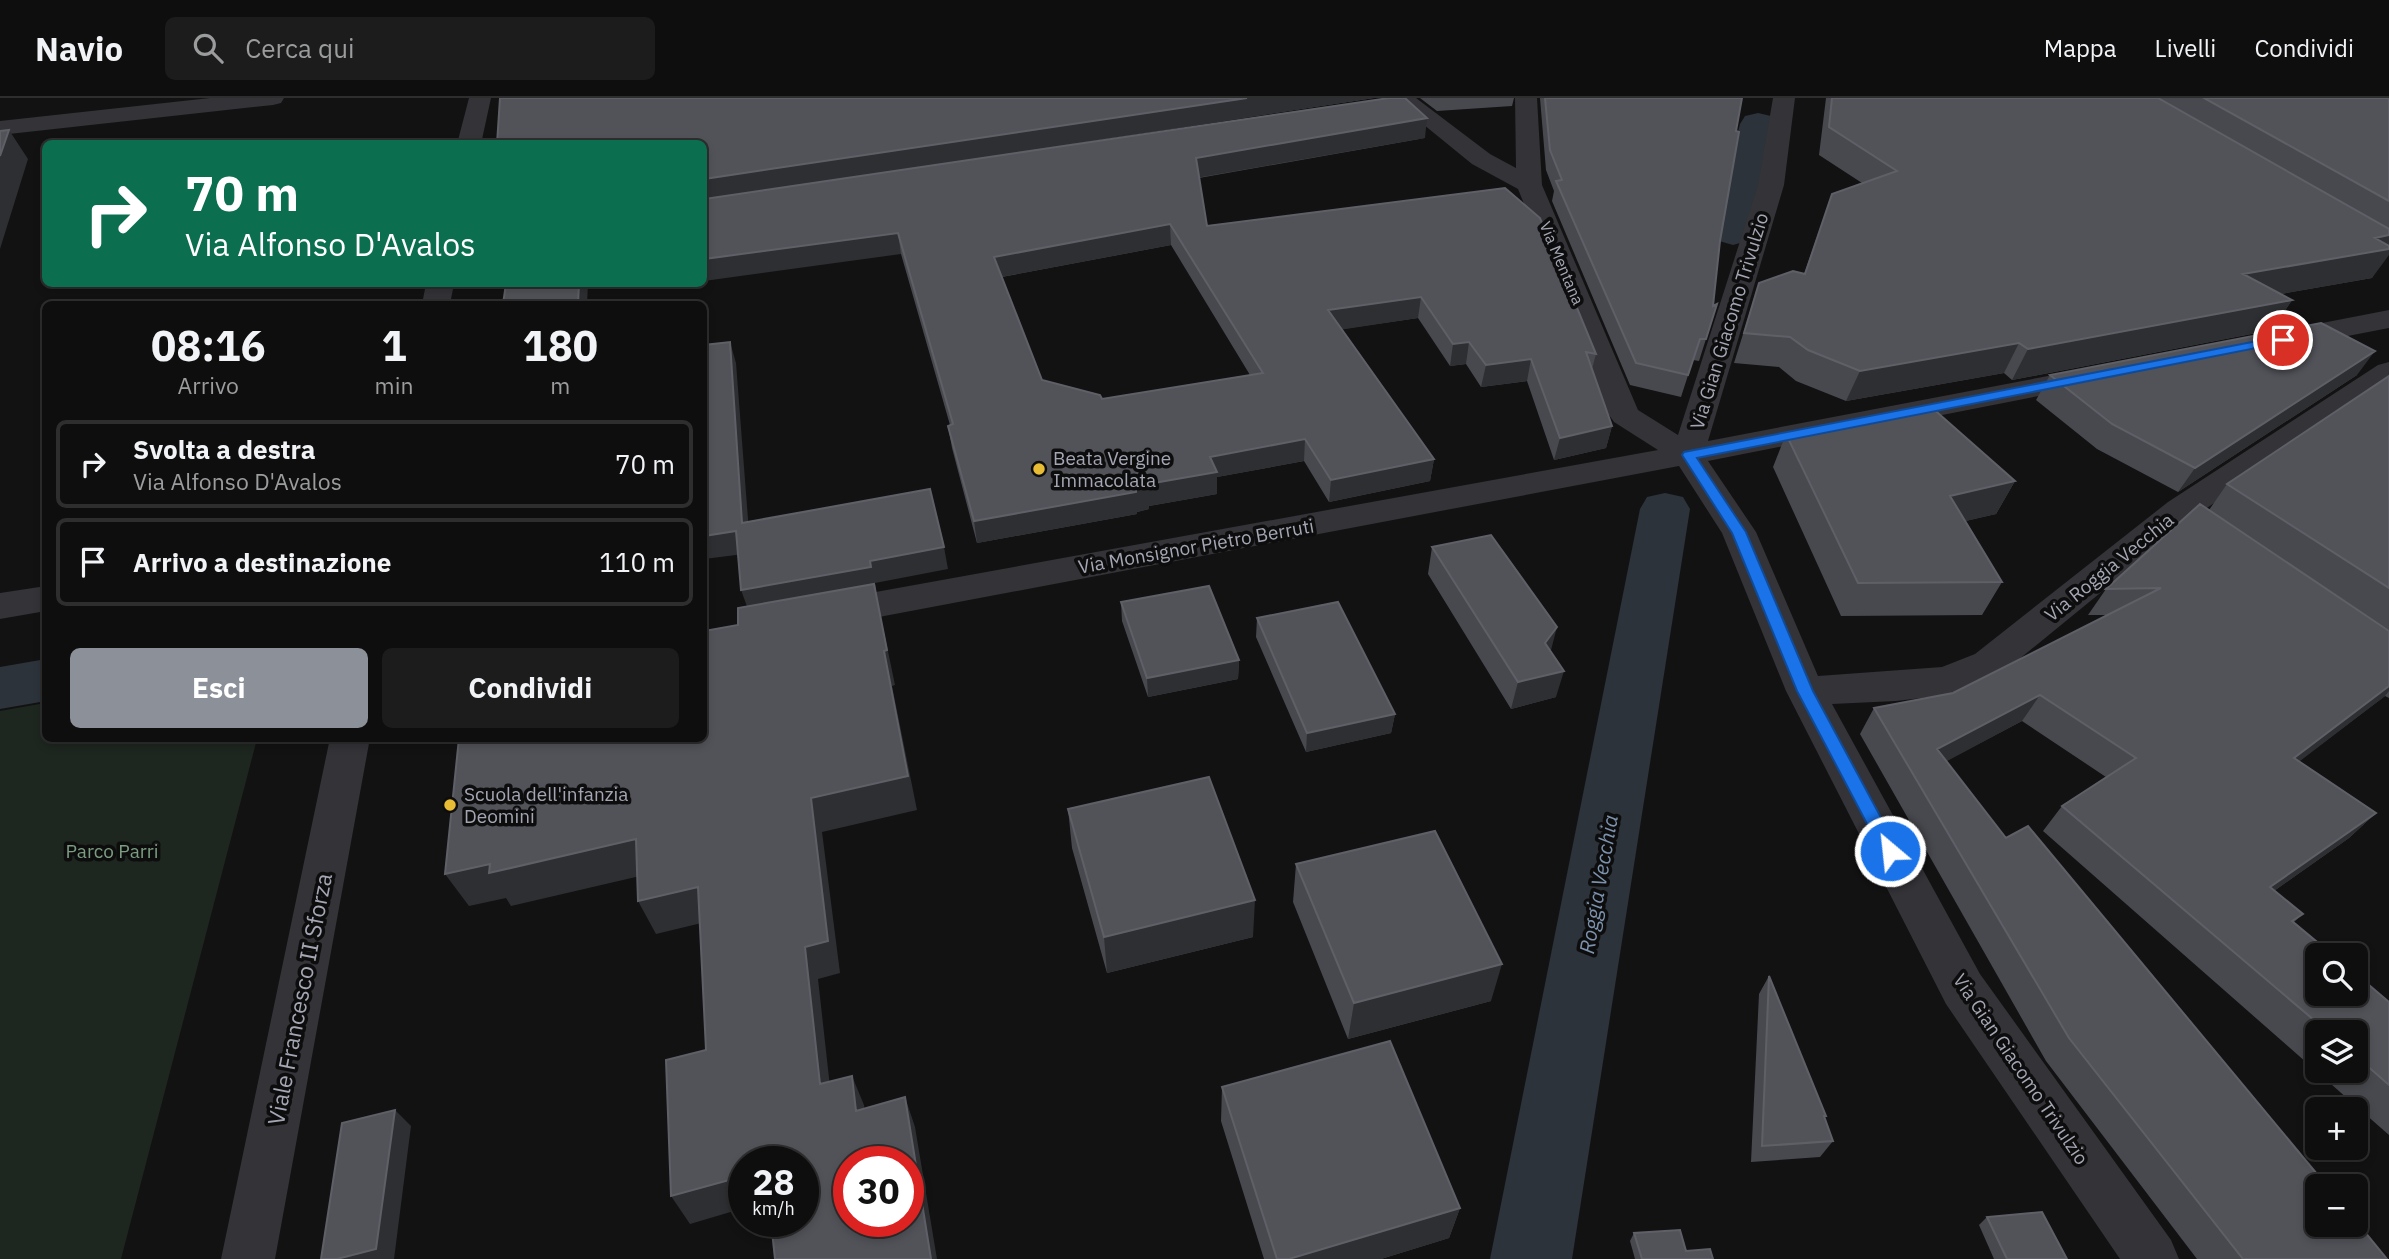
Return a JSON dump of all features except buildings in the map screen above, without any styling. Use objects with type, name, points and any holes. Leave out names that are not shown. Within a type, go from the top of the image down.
[{"type":"street","points":[[0,128],[273,98]]},
{"type":"street","points":[[470,140],[480,98]]},
{"type":"street","points":[[1526,98],[1529,185]]},
{"type":"street","name":"Via Gian Giacomo Trivulzio","points":[[1784,98],[1772,185],[1688,455],[1739,532],[1805,691],[1963,989],[2152,1259]]},
{"type":"street","points":[[1398,103],[1481,159],[1529,185]]},
{"type":"street","name":"Via Mentana","points":[[1529,185],[1625,415],[1688,455]]},
{"type":"street","points":[[2253,345],[2389,319]]},
{"type":"street","name":"Via Roggia Vecchia","points":[[1805,691],[1896,687],[1947,681],[1988,664],[2180,510],[2389,371]]},
{"type":"street","name":"Via Monsignor Pietro Berruti","points":[[798,619],[1688,455],[2116,372]]},
{"type":"street","points":[[2180,510],[2210,532]]},
{"type":"street","points":[[0,606],[42,599]]},
{"type":"street","name":"Viale Francesco II Sforza","points":[[248,1259],[349,742]]},
{"type":"green space","name":"Parco Parri","points":[[42,704],[42,742],[256,742],[121,1259],[0,1259],[0,711]]},
{"type":"waterway","name":"Roggia Vecchia","points":[[1733,233],[1758,124]]},
{"type":"waterway","name":"Roggia Vecchia","points":[[1531,1259],[1665,509]]},
{"type":"waterway","name":"Roggia Vecchia","points":[[0,688],[42,681]]},
{"type":"place","name":"Beata Vergine Immacolata","points":[[1039,469]]},
{"type":"place","name":"Scuola dell'infanzia Deomini","points":[[450,805]]},
{"type":"route","points":[[1890,851],[1805,691],[1739,532],[1688,455],[2283,340]]}]
